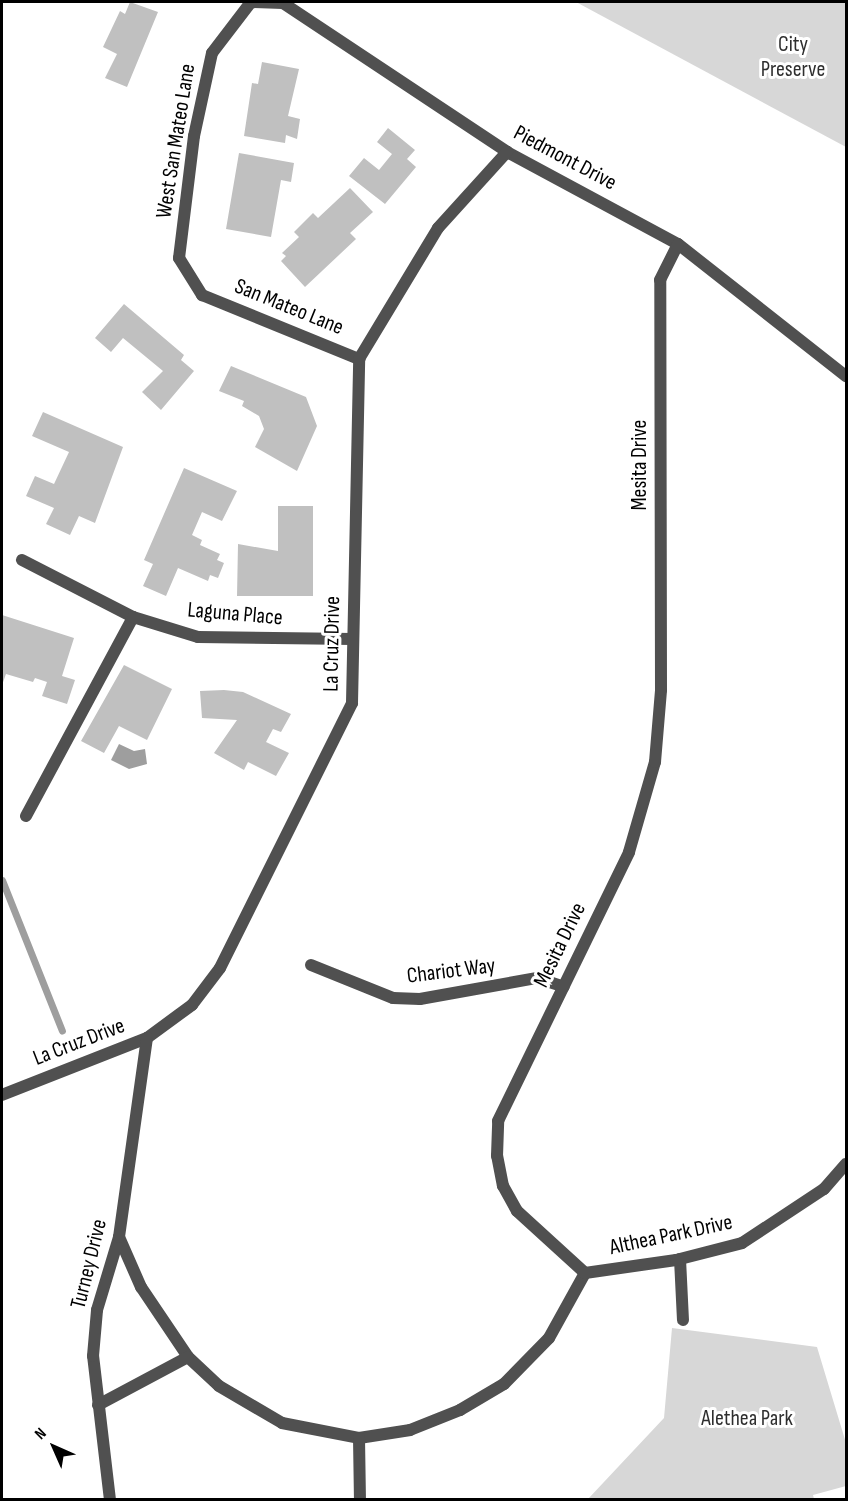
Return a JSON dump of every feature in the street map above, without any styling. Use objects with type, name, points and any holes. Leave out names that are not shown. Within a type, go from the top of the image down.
[{"type":"street","name":"Piedmont Drive","points":[[251,2],[283,3],[507,152],[678,244],[846,376]]},
{"type":"street","name":"West San Mateo Lane","points":[[202,295],[179,258],[194,136],[212,53],[251,2]]},
{"type":"street","name":"La Cruz Drive","points":[[2,1095],[147,1038],[192,1005],[220,968],[352,703],[359,359],[438,228],[507,152]]},
{"type":"street","name":"Mesita Drive","points":[[585,1273],[517,1211],[503,1186],[497,1156],[498,1121],[629,852],[655,762],[661,690],[660,280],[678,244]]},
{"type":"street","name":"San Mateo Lane","points":[[202,295],[359,359]]},
{"type":"street","name":"Laguna Place","points":[[22,560],[133,617],[198,637],[352,639]]},
{"type":"street","points":[[26,816],[133,617]]},
{"type":"street","name":"Chariot Way","points":[[311,965],[393,998],[420,999],[537,978],[564,987]]},
{"type":"street","name":"Turney Drive","points":[[110,1500],[93,1356],[97,1310],[119,1237],[147,1038]]},
{"type":"street","name":"Althea Park Drive","points":[[585,1273],[680,1259],[742,1243],[801,1207],[846,1164]]},
{"type":"street","points":[[119,1237],[141,1287],[188,1357],[219,1386],[282,1423],[359,1438],[410,1430],[460,1410],[504,1384],[549,1338],[585,1273]]},
{"type":"street","points":[[680,1259],[683,1320]]},
{"type":"street","points":[[98,1405],[188,1357]]},
{"type":"street","points":[[359,1438],[360,1500]]},
{"type":"green space","name":"City Preserve","points":[[576,2],[846,2],[846,147]]},
{"type":"green space","name":"Alethea Park","points":[[672,1328],[817,1347],[846,1443],[846,1486],[813,1495],[814,1499],[588,1499],[664,1418]]},
{"type":"shaded area","points":[[119,744],[134,751],[145,749],[147,764],[129,769],[111,760]]},
{"type":"building","points":[[130,2],[158,12],[127,87],[105,78],[117,54],[103,47],[120,11],[125,14]]},
{"type":"building","points":[[262,62],[299,69],[288,116],[300,119],[297,139],[286,135],[285,143],[244,136],[252,83],[258,84]]},
{"type":"building","points":[[388,128],[415,150],[407,159],[416,167],[385,204],[349,176],[364,158],[379,170],[392,154],[377,142]]},
{"type":"building","points":[[239,153],[294,163],[291,182],[281,180],[271,237],[226,229]]},
{"type":"building","points":[[350,188],[373,212],[350,233],[356,239],[305,287],[281,261],[286,256],[282,253],[299,237],[294,232],[313,213],[318,218]]},
{"type":"building","points":[[124,304],[184,355],[181,360],[194,371],[161,410],[142,392],[163,371],[123,338],[111,352],[95,338]]},
{"type":"building","points":[[231,366],[306,397],[317,426],[297,471],[255,447],[264,429],[259,416],[242,406],[244,401],[219,391]]},
{"type":"building","points":[[43,412],[123,447],[95,523],[79,516],[70,535],[46,524],[54,508],[26,496],[35,476],[54,484],[69,452],[32,436]]},
{"type":"building","points":[[184,468],[237,491],[222,521],[202,512],[192,535],[202,540],[200,545],[220,554],[217,560],[224,563],[218,578],[210,575],[208,581],[178,568],[166,596],[143,586],[153,564],[144,560]]},
{"type":"building","points":[[278,506],[313,506],[313,596],[237,596],[238,544],[278,551]]},
{"type":"building","points":[[2,615],[74,638],[62,676],[75,680],[67,704],[42,696],[47,682],[35,678],[33,682],[6,674],[2,685]]},
{"type":"building","points":[[124,665],[172,689],[147,740],[119,726],[104,753],[81,741]]},
{"type":"building","points":[[200,691],[243,692],[291,714],[281,732],[273,729],[266,742],[289,753],[276,776],[248,762],[244,770],[214,753],[237,720],[202,718]]},
{"type":"waterway","points":[[2,880],[62,1031]]}]
